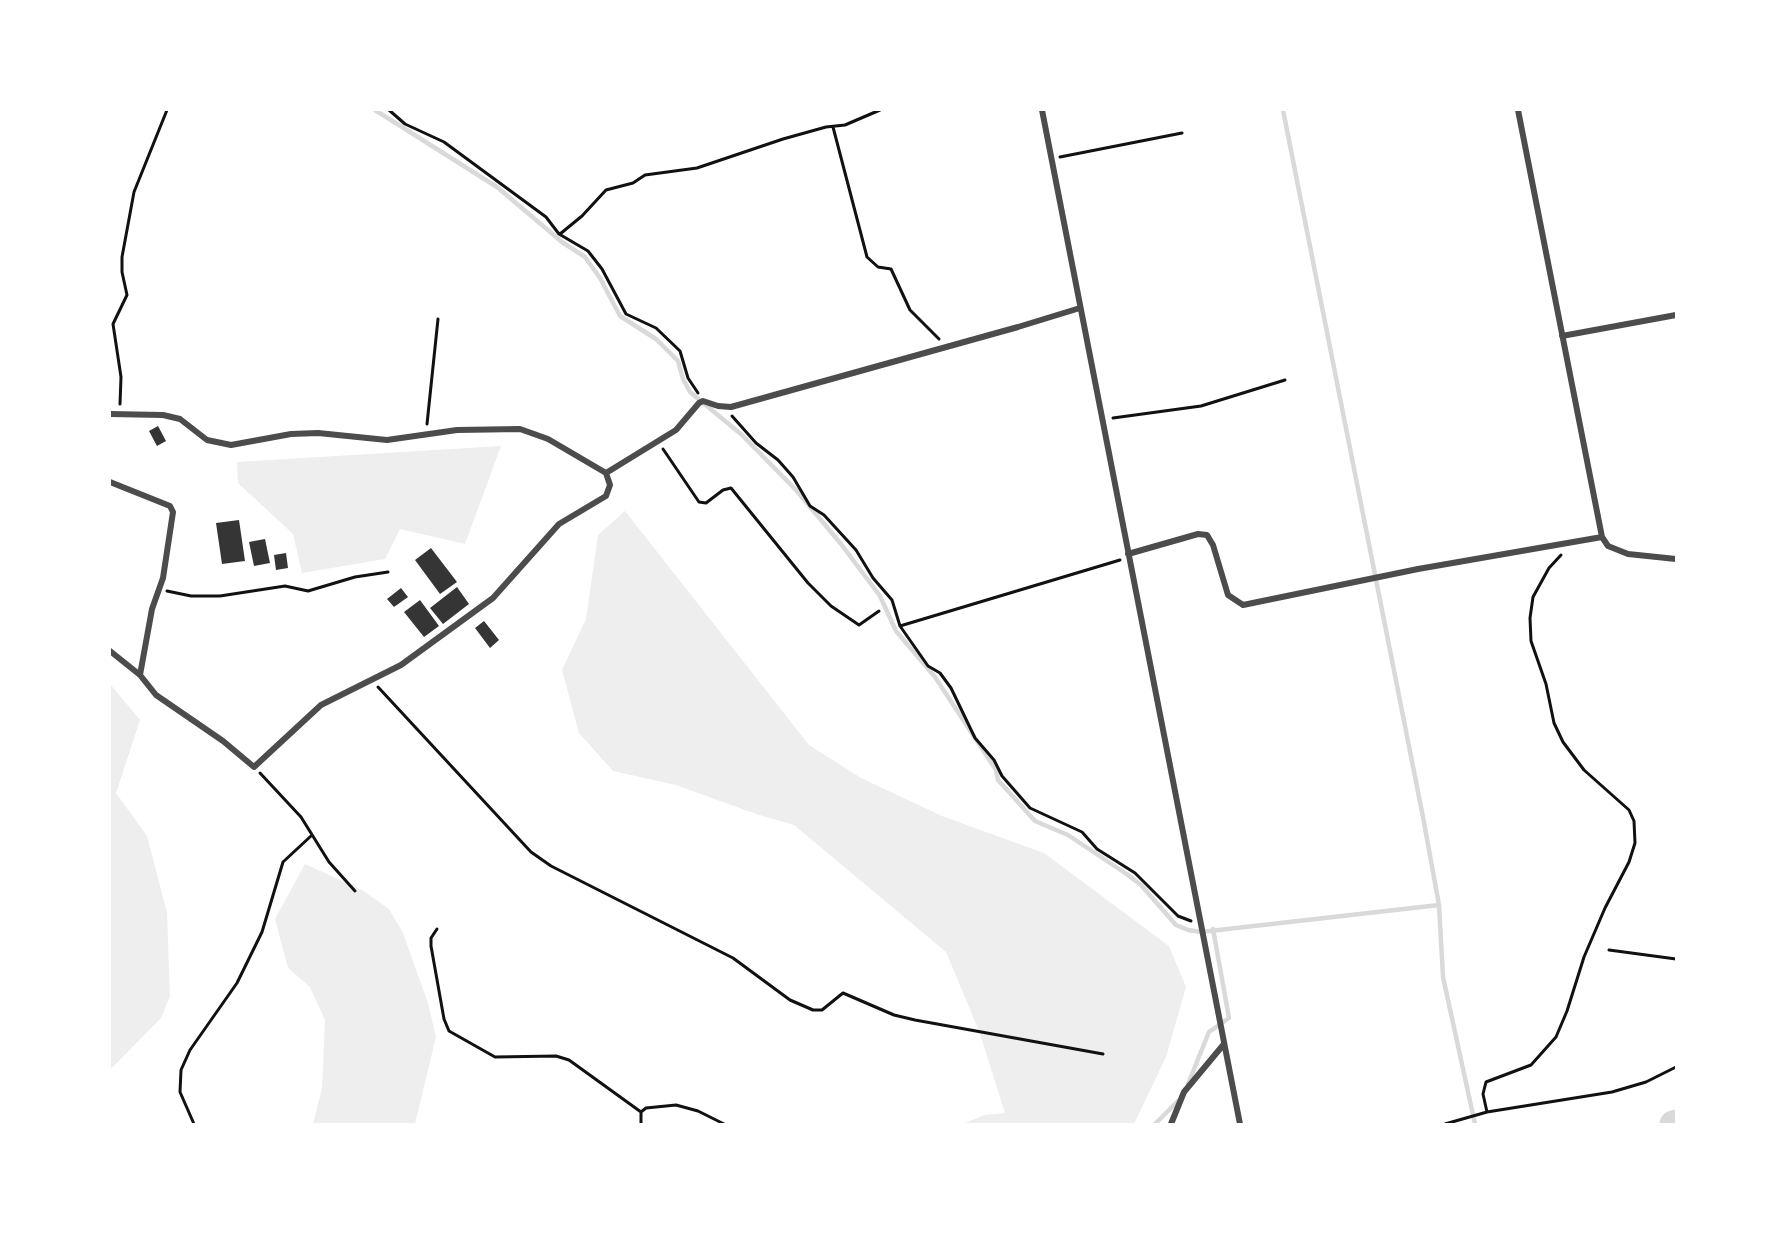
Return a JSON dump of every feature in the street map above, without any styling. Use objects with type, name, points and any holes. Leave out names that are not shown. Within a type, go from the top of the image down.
[{"type":"street","points":[[1042,110],[1240,1125]]},
{"type":"street","points":[[1518,110],[1602,537],[1608,546],[1628,554],[1677,559]]},
{"type":"street","points":[[606,473],[659,442],[683,424],[697,404],[703,401],[726,407],[1080,308]]},
{"type":"street","points":[[1562,336],[1677,315]]},
{"type":"street","points":[[110,414],[163,415],[180,419],[207,440],[231,445],[291,434],[318,433],[387,440],[487,427],[520,429],[548,439],[606,473],[610,485],[606,496],[559,524],[493,598],[413,658],[345,691],[311,712],[256,766],[251,767],[223,741],[156,695],[140,675],[110,651]]},
{"type":"street","points":[[110,482],[172,509],[173,516],[159,589],[152,609],[140,675]]},
{"type":"street","points":[[1128,554],[1198,534],[1207,535],[1214,544],[1228,595],[1243,605],[1418,569],[1567,545],[1602,537]]},
{"type":"street","points":[[1171,1125],[1184,1092],[1224,1044]]},
{"type":"path","points":[[119,414],[121,377],[113,324],[127,295],[122,272],[122,257],[134,192],[167,110]]},
{"type":"path","points":[[389,110],[405,124],[444,142],[546,217],[560,234],[588,251],[602,269],[626,314],[656,328],[680,351],[688,378],[703,401]]},
{"type":"path","points":[[560,234],[582,216],[606,190],[633,183],[645,175],[697,168],[783,140],[865,118],[880,110]]},
{"type":"path","points":[[833,127],[867,256],[878,267],[891,269],[910,310],[935,332],[940,347]]},
{"type":"path","points":[[1053,159],[1182,133]]},
{"type":"path","points":[[426,435],[438,319]]},
{"type":"path","points":[[1102,420],[1202,406],[1285,380]]},
{"type":"path","points":[[726,407],[751,439],[790,474],[810,506],[824,515],[856,550],[873,579],[892,600],[900,626],[928,666],[940,673],[951,688],[975,738],[994,760],[1002,776],[1030,808],[1082,832],[1097,849],[1135,873],[1178,916],[1200,921]]},
{"type":"path","points":[[659,442],[699,502],[706,503],[723,490],[731,488],[808,583],[831,606],[859,625],[879,610]]},
{"type":"path","points":[[1486,1112],[1483,1095],[1486,1082],[1531,1065],[1556,1037],[1584,957],[1605,908],[1634,851],[1635,835],[1629,810],[1584,770],[1570,753],[1558,732],[1546,684],[1531,641],[1530,618],[1533,597],[1549,568],[1566,551],[1567,545]]},
{"type":"path","points":[[900,626],[1111,564],[1128,554]]},
{"type":"path","points":[[159,589],[191,596],[220,596],[285,586],[308,591],[355,577],[388,572]]},
{"type":"path","points":[[371,679],[531,852],[551,866],[733,958],[790,1000],[813,1010],[822,1010],[843,993],[915,1020],[1103,1054]]},
{"type":"path","points":[[256,766],[302,817],[311,836],[356,891]]},
{"type":"path","points":[[194,1125],[180,1092],[181,1070],[190,1050],[242,973],[262,932],[283,862],[311,836]]},
{"type":"path","points":[[437,929],[430,938],[444,1019],[449,1031],[495,1057],[556,1056],[569,1060],[641,1112]]},
{"type":"path","points":[[1609,950],[1677,959]]},
{"type":"path","points":[[1445,1125],[1486,1112],[1612,1092],[1646,1082],[1677,1067]]},
{"type":"path","points":[[641,1112],[646,1108],[676,1105],[698,1111],[724,1125]]},
{"type":"path","points":[[641,1112],[641,1125]]},
{"type":"shaded area","points":[[501,446],[465,544],[400,529],[385,559],[302,573],[293,534],[238,483],[237,462]]},
{"type":"shaded area","points":[[625,511],[809,745],[861,778],[942,816],[1044,853],[1169,946],[1186,987],[1166,1057],[1134,1124],[963,1124],[984,1115],[1005,1113],[979,1031],[946,952],[794,825],[676,785],[613,771],[579,733],[562,670],[586,619],[598,535]]},
{"type":"shaded area","points":[[110,684],[140,720],[116,793],[147,836],[167,913],[170,996],[161,1018],[110,1070]]},
{"type":"shaded area","points":[[305,864],[362,890],[389,909],[403,933],[428,1003],[436,1037],[415,1124],[313,1124],[322,1088],[325,1020],[310,987],[288,968],[275,919]]},
{"type":"building","points":[[158,426],[166,441],[157,446],[149,431]]},
{"type":"building","points":[[239,520],[245,561],[222,564],[216,523]]},
{"type":"building","points":[[265,539],[270,563],[254,566],[249,542]]},
{"type":"building","points":[[431,548],[457,582],[440,594],[415,560]]},
{"type":"building","points":[[286,553],[288,568],[276,570],[274,555]]},
{"type":"building","points":[[457,587],[469,604],[443,624],[430,608]]},
{"type":"building","points":[[401,588],[408,597],[394,607],[387,599]]},
{"type":"building","points":[[420,600],[439,626],[424,637],[404,612]]},
{"type":"building","points":[[484,621],[499,640],[490,648],[475,628]]},
{"type":"waterway","points":[[375,110],[497,187],[562,242],[585,257],[600,278],[620,316],[656,339],[678,361],[683,379],[690,392],[742,435],[796,490],[841,544],[880,596],[896,631],[935,677],[996,770],[998,780],[1035,821],[1068,835],[1128,875],[1141,885],[1176,925],[1188,930],[1201,932],[1439,905]]},
{"type":"waterway","points":[[1283,110],[1423,817],[1439,905],[1443,977],[1475,1124]]},
{"type":"waterway","points":[[1188,1084],[1209,1032],[1229,1018],[1213,929]]},
{"type":"waterway","points":[[1155,1124],[1178,1101]]}]
